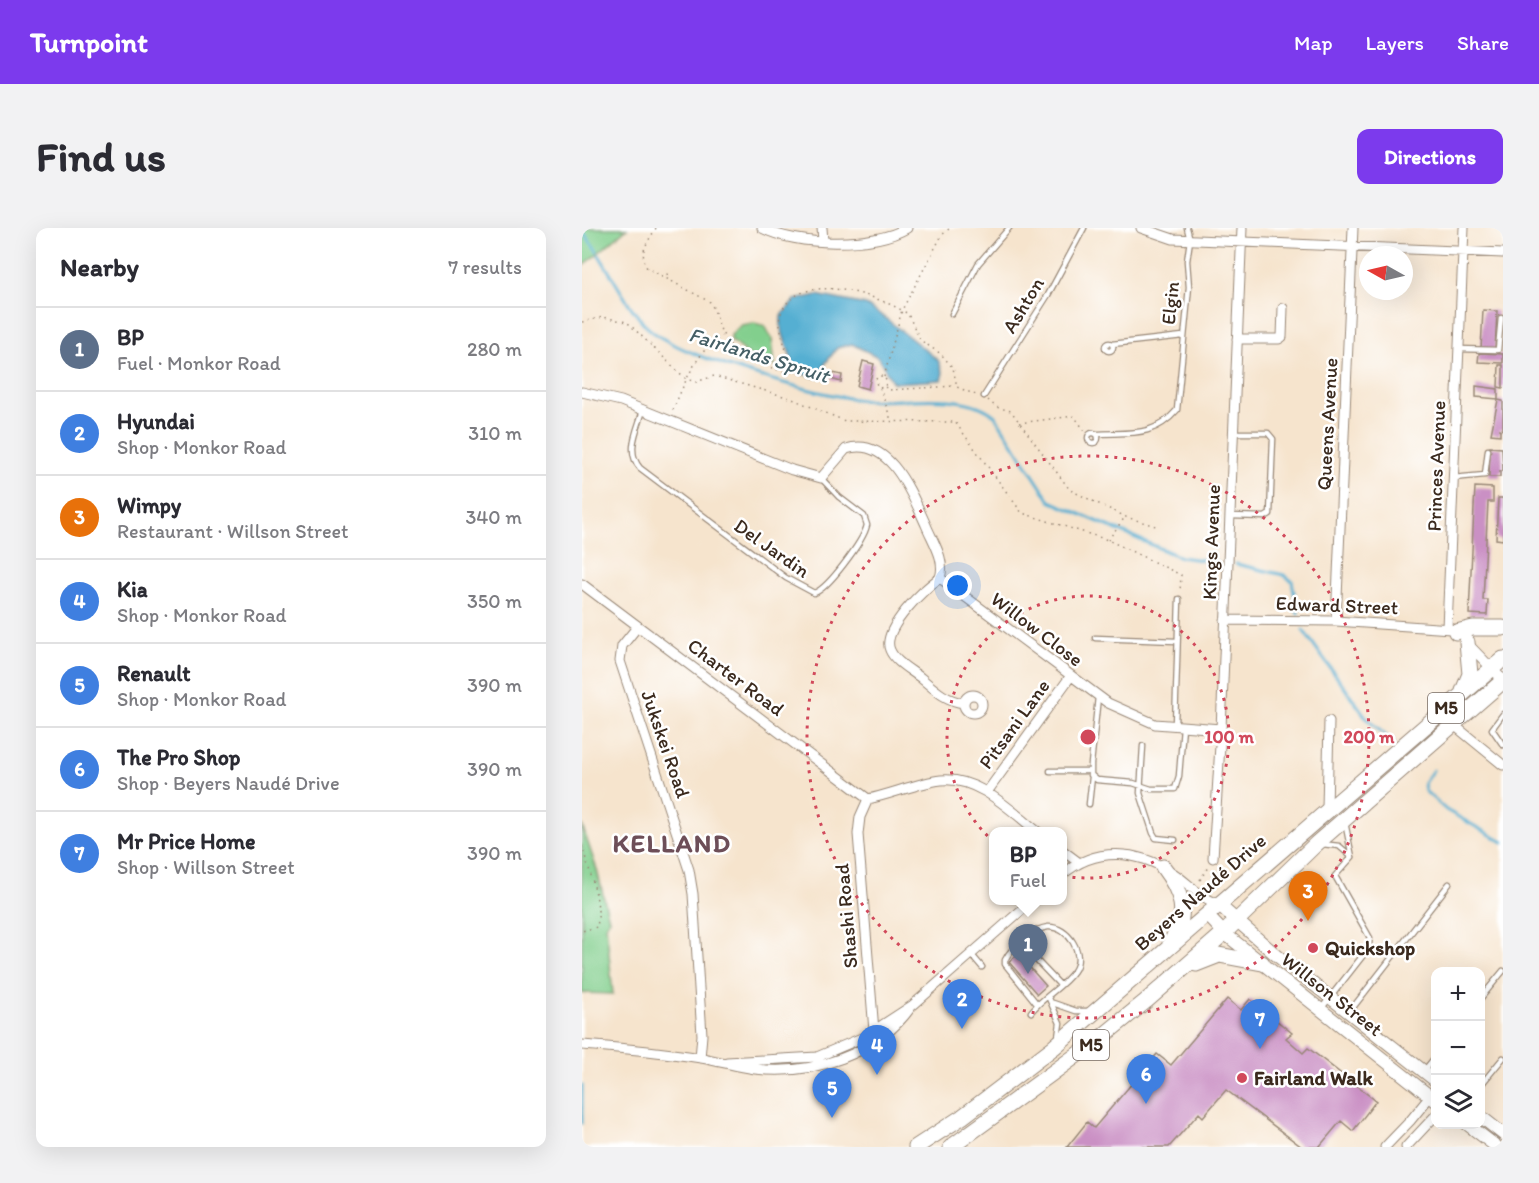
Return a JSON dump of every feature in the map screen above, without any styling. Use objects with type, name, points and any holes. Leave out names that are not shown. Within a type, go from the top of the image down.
[{"type":"main road","points":[[1460,696],[1470,674],[1456,634],[1473,628],[1503,628]]},
{"type":"main road","name":"Beyers Naudé Drive","points":[[916,1147],[962,1117],[1054,1047],[1460,696],[1500,672]]},
{"type":"main road","name":"M5","points":[[951,1147],[1094,1043],[1146,1001],[1224,933],[1316,844],[1454,725],[1500,672]]},
{"type":"main road","points":[[1163,867],[1175,883],[1183,907],[1177,930],[1163,952]]},
{"type":"main road","points":[[1146,1001],[1209,957],[1228,955],[1262,963]]},
{"type":"street","points":[[762,228],[787,238],[822,241],[876,240],[887,238],[907,228]]},
{"type":"street","points":[[822,228],[822,241]]},
{"type":"street","points":[[1141,228],[1164,238],[1190,240],[1503,254]]},
{"type":"street","name":"Kings Avenue","points":[[1213,858],[1221,729],[1242,228]]},
{"type":"street","name":"Queens Avenue","points":[[1336,621],[1353,228]]},
{"type":"street","name":"Princes Avenue","points":[[1456,634],[1453,478],[1464,228]]},
{"type":"street","points":[[1237,339],[1280,339],[1283,308]]},
{"type":"street","points":[[582,392],[609,397],[644,409],[792,470],[822,478],[840,454],[853,447],[869,449],[889,461],[909,488],[941,559],[940,578],[922,590],[891,632],[888,644],[892,654],[900,662],[945,697],[964,703]]},
{"type":"street","name":"Willow Close","points":[[940,578],[1098,697],[1146,721],[1179,727],[1221,729]]},
{"type":"street","name":"Charter Road","points":[[582,584],[868,799]]},
{"type":"street","name":"Edward Street","points":[[1226,620],[1336,621],[1456,634]]},
{"type":"street","name":"Jukskei Road","points":[[638,626],[622,646],[620,661],[691,882],[702,1035],[700,1058]]},
{"type":"street","points":[[1456,634],[1500,672]]},
{"type":"street","name":"Pitsani Lane","points":[[987,792],[1070,677]]},
{"type":"street","points":[[1327,809],[1329,721]]},
{"type":"street","points":[[1454,725],[1503,765]]},
{"type":"street","points":[[868,799],[942,780],[960,781],[987,792],[1033,827]]},
{"type":"street","name":"Shashi Road","points":[[868,799],[860,816],[858,834],[874,1031]]},
{"type":"street","points":[[1067,854],[1078,862]]},
{"type":"street","points":[[1067,871],[1078,862],[1105,855],[1126,854],[1163,867],[1213,910]]},
{"type":"street","points":[[1198,895],[1213,910]]},
{"type":"street","points":[[727,1062],[818,1057],[874,1031],[913,1005],[1027,905]]},
{"type":"street","name":"Willson Street","points":[[1213,910],[1237,920],[1330,998],[1431,1077]]},
{"type":"street","name":"Willson Street","points":[[1213,910],[1224,933],[1431,1093]]},
{"type":"street","points":[[586,1045],[700,1058],[769,1070],[810,1067],[833,1061],[878,1040],[903,1019],[913,1005]]},
{"type":"street","points":[[1385,1147],[1431,1098]]},
{"type":"street","points":[[1406,1147],[1431,1120]]},
{"type":"street","points":[[1485,1120],[1503,1134]]},
{"type":"street","points":[[1472,1129],[1497,1147]]},
{"type":"lane","points":[[952,314],[978,264],[1009,228]]},
{"type":"lane","name":"Ashton","points":[[984,396],[1043,304],[1084,228]]},
{"type":"lane","name":"Elgin","points":[[1113,344],[1183,336],[1189,287],[1187,261],[1190,240],[1187,228]]},
{"type":"lane","points":[[1459,349],[1498,350],[1501,318]]},
{"type":"lane","points":[[1096,434],[1095,442],[1089,441],[1088,435],[1096,434],[1149,432],[1174,414],[1179,402],[1183,336]]},
{"type":"lane","name":"Del Jardin","points":[[644,409],[632,449],[635,462],[640,468],[786,579],[814,593],[825,586],[858,542],[867,525],[864,516],[839,497],[822,478]]},
{"type":"lane","points":[[1230,516],[1266,517],[1270,514],[1273,439],[1268,433],[1233,433]]},
{"type":"lane","points":[[1453,478],[1485,475],[1488,450]]},
{"type":"lane","points":[[1050,771],[1091,774],[1097,780],[1140,784],[1151,789],[1175,789],[1179,776],[1176,641],[1179,599]]},
{"type":"lane","points":[[1095,638],[1176,641]]},
{"type":"lane","points":[[1089,804],[1098,697]]},
{"type":"lane","points":[[1503,714],[1492,729],[1503,745]]},
{"type":"lane","points":[[1143,746],[1140,784],[1154,836],[1174,840]]},
{"type":"lane","points":[[1344,820],[1352,856]]},
{"type":"lane","points":[[1316,844],[1339,846],[1352,856]]},
{"type":"lane","points":[[1321,1010],[1368,949],[1370,938],[1335,876],[1352,856]]},
{"type":"lane","points":[[1349,1013],[1449,884]]},
{"type":"lane","points":[[1031,1012],[1075,970],[1079,960],[1078,952],[1063,931],[1047,927],[1029,935],[1007,955],[1005,964],[1037,1005]]},
{"type":"lane","points":[[1020,943],[1060,985]]},
{"type":"lane","points":[[971,954],[982,967]]},
{"type":"lane","points":[[1485,993],[1503,971]]},
{"type":"lane","points":[[1048,996],[1060,1023],[1060,1032],[1054,1047]]},
{"type":"lane","points":[[1053,1003],[1076,1011],[1097,1009]]},
{"type":"lane","points":[[1485,1080],[1503,1058]]},
{"type":"lane","points":[[1424,1071],[1431,1062]]},
{"type":"path","points":[[657,228],[642,254],[643,261],[650,271],[710,302],[723,335],[742,354],[792,374],[787,345],[781,332],[780,315],[802,291],[816,288],[844,290],[902,310],[908,314],[920,340],[941,354],[953,368],[957,387],[984,396],[996,407],[1011,411],[1070,490],[1126,517],[1159,527]]},
{"type":"path","points":[[884,387],[887,381],[884,376],[902,310],[942,235],[950,228]]},
{"type":"path","points":[[661,276],[665,273],[669,279]]},
{"type":"path","points":[[582,322],[603,317],[627,322],[686,379],[696,382],[714,376],[790,398],[845,421],[955,422],[1022,513],[1108,540],[1181,575],[1179,599]]},
{"type":"path","points":[[669,419],[686,379],[702,354],[723,335]]},
{"type":"path","points":[[884,376],[879,376],[875,380],[891,421]]},
{"type":"path","points":[[880,388],[884,387],[889,390],[956,386]]},
{"type":"path","points":[[1019,423],[1074,416],[1088,435]]},
{"type":"path","points":[[1108,540],[1126,517]]},
{"type":"path","points":[[582,846],[593,880],[599,917],[597,927],[582,931]]},
{"type":"path","points":[[1200,880],[1213,858]]},
{"type":"green space","points":[[582,228],[627,228],[582,267]]},
{"type":"green space","points":[[754,323],[765,326],[772,339],[775,366],[752,357],[731,341],[731,335],[741,325]]},
{"type":"green space","points":[[582,825],[597,870],[609,920],[606,925],[613,994],[582,993]]},
{"type":"water","points":[[817,295],[866,305],[884,317],[938,360],[943,373],[941,380],[893,383],[878,357],[852,344],[837,348],[824,365],[819,378],[795,372],[782,330],[781,316],[795,300]]},
{"type":"building","points":[[1483,310],[1497,311],[1495,350],[1481,349]]},
{"type":"building","points":[[1479,353],[1503,354],[1503,363],[1478,362]]},
{"type":"building","points":[[863,361],[874,364],[868,389],[857,386]]},
{"type":"building","points":[[1499,365],[1503,365],[1503,388],[1498,387]]},
{"type":"building","points":[[833,373],[842,375],[841,382],[831,379]]},
{"type":"building","points":[[1476,386],[1498,389],[1498,399],[1476,397]]},
{"type":"building","points":[[1498,400],[1503,401],[1503,430],[1500,429],[1500,435],[1491,434]]},
{"type":"building","points":[[1490,447],[1502,448],[1503,471],[1500,471],[1500,477],[1489,477]]},
{"type":"building","points":[[1475,487],[1493,488],[1493,502],[1488,502],[1483,600],[1488,600],[1487,615],[1469,614]]},
{"type":"building","points":[[1498,498],[1503,498],[1503,540],[1496,539]]},
{"type":"building","points":[[1018,954],[1046,986],[1037,994],[1009,962]]},
{"type":"building","name":"Fairland Walk","points":[[1227,999],[1241,1010],[1250,999],[1292,1033],[1286,1038],[1303,1053],[1308,1048],[1376,1101],[1353,1131],[1341,1121],[1319,1147],[1302,1147],[1226,1090],[1203,1117],[1199,1113],[1169,1147],[1067,1147],[1087,1122],[1094,1128],[1157,1054],[1171,1065]]},
{"type":"waterway","name":"Fairlands Spruit","points":[[582,230],[597,251]]},
{"type":"waterway","name":"Fairlands Spruit","points":[[599,255],[634,311],[647,327],[663,339],[716,362],[749,373],[841,397],[877,401],[949,400],[982,408],[995,416],[1050,501],[1180,557],[1217,562]]},
{"type":"waterway","name":"Fairlands Spruit","points":[[1236,564],[1284,575],[1292,581],[1298,614]]},
{"type":"waterway","name":"Fairlands Spruit","points":[[1303,630],[1368,720],[1394,743]]},
{"type":"waterway","name":"Fairlands Spruit","points":[[1433,770],[1424,783],[1425,791],[1446,810],[1503,842]]},
{"type":"waterway","points":[[582,1085],[582,1123]]},
{"type":"place","name":"Wimpy","points":[[1308,921]]},
{"type":"place","name":"Quickshop","points":[[1313,948]]},
{"type":"place","name":"BP","points":[[1028,974]]},
{"type":"place","name":"Hyundai","points":[[962,1029]]},
{"type":"place","name":"Mr Price Home","points":[[1260,1049]]},
{"type":"place","name":"Kia","points":[[877,1075]]},
{"type":"place","name":"Fairland Walk","points":[[1242,1078]]},
{"type":"place","name":"The Pro Shop","points":[[1146,1104]]},
{"type":"place","name":"Renault","points":[[832,1118]]},
{"type":"district","name":"KELLAND","points":[[672,843]]}]
